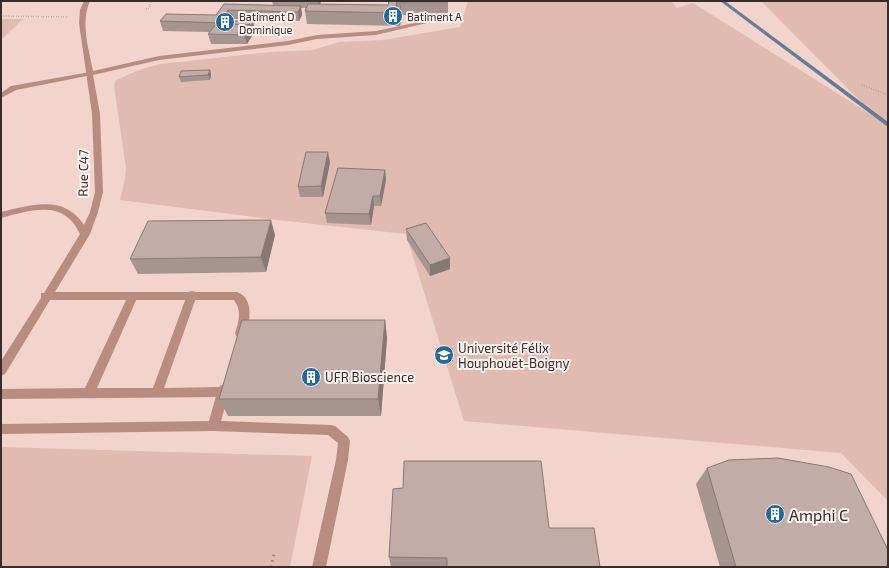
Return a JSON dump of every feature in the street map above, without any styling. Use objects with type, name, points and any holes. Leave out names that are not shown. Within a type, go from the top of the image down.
[{"type":"street","name":"Rue C47","points":[[1,371],[85,234],[94,212],[98,192],[96,114],[82,23],[83,10],[87,1]]},
{"type":"street","points":[[1,96],[14,88],[90,74],[158,58],[288,43],[331,36],[376,33],[424,22]]},
{"type":"street","points":[[2,215],[35,208],[56,207],[70,213],[85,234]]},
{"type":"street","points":[[156,392],[192,295]]},
{"type":"street","points":[[46,296],[237,296],[244,304],[246,315],[237,343]]},
{"type":"street","points":[[89,393],[133,296]]},
{"type":"street","points":[[213,426],[227,378]]},
{"type":"street","points":[[1,394],[223,392]]},
{"type":"street","points":[[1,429],[213,426],[331,430],[344,441],[342,460],[319,567]]},
{"type":"path","points":[[146,9],[150,8],[150,3],[152,1]]},
{"type":"path","points":[[1,16],[82,17]]},
{"type":"path","points":[[862,85],[888,94]]},
{"type":"path","points":[[271,567],[274,554]]},
{"type":"shaded area","name":"Université Félix Houphouët-Boigny","points":[[1,1],[888,1],[888,567],[1,567]]},
{"type":"shaded area","points":[[468,1],[671,1],[677,8],[693,3],[888,125],[888,501],[841,453],[464,421],[406,234],[277,220],[120,200],[126,168],[114,86],[116,80],[139,70],[160,64],[271,52],[313,50],[339,42],[383,40],[460,27]]},
{"type":"shaded area","points":[[761,1],[888,1],[888,122],[872,113]]},
{"type":"shaded area","points":[[1,19],[23,19],[1,40]]},
{"type":"shaded area","points":[[1,447],[312,456],[290,567],[1,567]]},
{"type":"building","points":[[389,1],[448,2],[397,2],[396,6],[401,6],[399,13],[305,11],[308,4],[388,5]]},
{"type":"building","points":[[224,4],[301,6],[298,12],[228,10],[225,15],[230,16],[225,23],[160,21],[166,14],[216,15]]},
{"type":"building","points":[[234,21],[253,21],[251,26],[232,24]]},
{"type":"building","points":[[216,24],[251,25],[244,35],[208,34]]},
{"type":"building","points":[[210,70],[208,75],[179,77],[181,71]]},
{"type":"building","points":[[306,152],[328,152],[321,186],[298,187]]},
{"type":"building","points":[[338,168],[385,170],[380,196],[373,196],[369,214],[325,213]]},
{"type":"building","points":[[271,220],[261,257],[130,259],[148,221]]},
{"type":"building","points":[[426,223],[450,258],[430,265],[406,229]]},
{"type":"building","name":"UFR Bioscience","points":[[242,320],[385,320],[378,399],[219,399]]},
{"type":"building","name":"Amphi C","points":[[778,458],[829,467],[851,474],[888,550],[888,563],[886,567],[736,567],[707,468],[729,460]]},
{"type":"building","points":[[404,461],[541,461],[549,528],[594,528],[600,567],[447,567],[447,558],[389,557],[393,489],[403,488]]},
{"type":"waterway","points":[[722,1],[888,125]]},
{"type":"place","name":"Batiment A","points":[[393,16]]},
{"type":"place","name":"Batiment D Dominique","points":[[225,22]]},
{"type":"place","name":"Université Félix Houphouët-Boigny","points":[[444,355]]},
{"type":"place","name":"UFR Bioscience","points":[[311,377]]},
{"type":"place","name":"Amphi C","points":[[775,514]]}]
